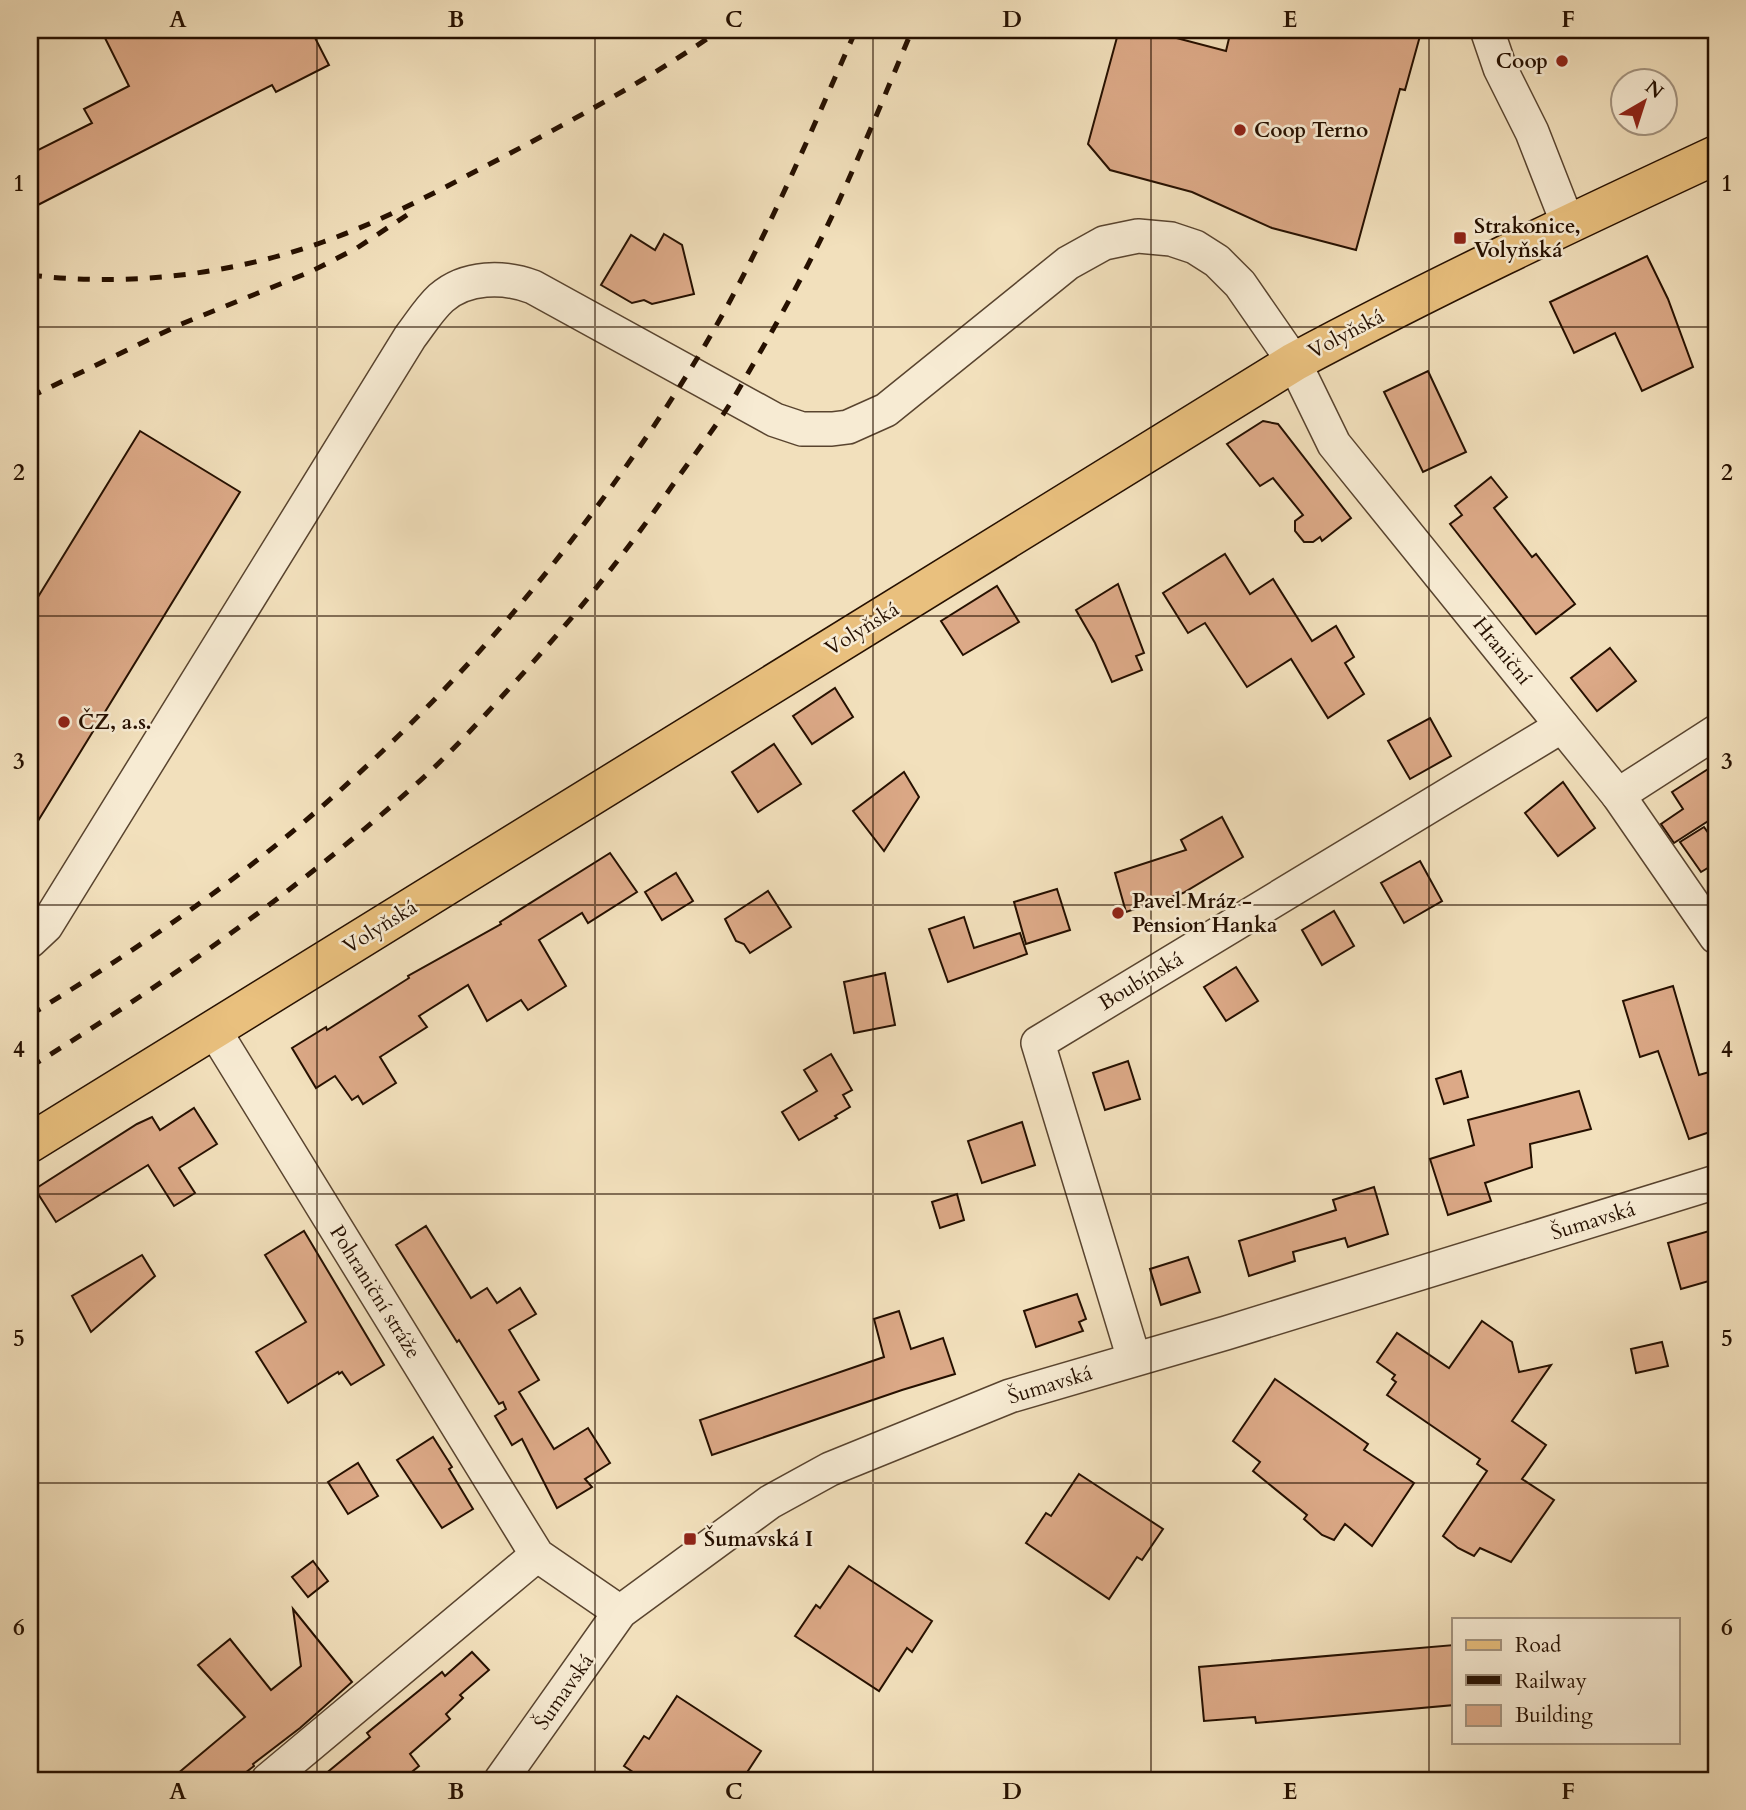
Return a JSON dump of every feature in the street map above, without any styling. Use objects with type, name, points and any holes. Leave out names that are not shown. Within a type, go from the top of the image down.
[{"type":"main road","name":"Volyňská","points":[[30,1143],[1294,362],[1380,316],[1716,155]]},
{"type":"street","points":[[1487,30],[1500,68],[1532,132],[1568,224]]},
{"type":"street","name":"Hraniční","points":[[30,941],[47,926],[410,337],[442,297],[466,283],[508,280],[533,287],[775,420],[802,429],[819,430],[848,427],[886,410],[1068,263],[1104,243],[1139,236],[1171,239],[1195,247],[1217,261],[1240,284],[1294,362],[1334,444],[1618,795],[1716,937]]},
{"type":"street","name":"Boubínská","points":[[1135,1360],[1038,1043],[1562,726]]},
{"type":"street","points":[[1618,795],[1716,732]]},
{"type":"street","name":"Pohraniční stráže","points":[[214,1030],[537,1555],[620,1612]]},
{"type":"street","name":"Šumavská","points":[[501,1780],[620,1612],[769,1502],[830,1469],[1010,1396],[1716,1182]]},
{"type":"street","points":[[268,1780],[537,1555]]},
{"type":"building","points":[[101,30],[311,30],[329,65],[276,92],[272,85],[30,209],[30,154],[92,123],[84,109],[129,86]]},
{"type":"building","name":"Coop Terno","points":[[1119,30],[1146,30],[1226,51],[1231,30],[1396,30],[1420,36],[1405,90],[1400,89],[1356,250],[1272,228],[1192,192],[1110,170],[1088,144]]},
{"type":"building","points":[[664,234],[682,245],[694,294],[652,304],[644,300],[632,303],[601,285],[631,235],[655,250]]},
{"type":"building","points":[[1647,256],[1668,299],[1693,367],[1642,391],[1615,333],[1574,353],[1550,302]]},
{"type":"building","points":[[1428,371],[1466,452],[1423,472],[1384,392]]},
{"type":"building","points":[[1263,421],[1278,424],[1351,518],[1322,541],[1320,537],[1313,542],[1304,542],[1295,531],[1295,521],[1303,515],[1273,478],[1260,486],[1227,444]]},
{"type":"building","name":"ČZ, a.s.","points":[[140,431],[240,492],[30,834],[30,610]]},
{"type":"building","points":[[1491,477],[1507,497],[1494,508],[1532,557],[1536,554],[1575,604],[1536,634],[1450,524],[1462,515],[1455,506]]},
{"type":"building","points":[[1225,554],[1250,594],[1273,579],[1312,641],[1336,626],[1354,657],[1345,663],[1364,694],[1328,718],[1291,659],[1247,687],[1205,623],[1188,633],[1163,593]]},
{"type":"building","points":[[1118,584],[1144,653],[1136,656],[1142,670],[1112,682],[1095,643],[1076,610]]},
{"type":"building","points":[[997,586],[1019,622],[963,655],[941,621]]},
{"type":"building","points":[[1610,648],[1636,681],[1597,711],[1571,678]]},
{"type":"building","points":[[835,688],[853,717],[812,744],[793,716]]},
{"type":"building","points":[[1430,718],[1451,756],[1410,779],[1388,741]]},
{"type":"building","points":[[774,744],[801,784],[758,812],[732,772]]},
{"type":"building","points":[[1716,764],[1716,816],[1674,843],[1661,824],[1683,809],[1672,792]]},
{"type":"building","points":[[904,772],[919,797],[884,851],[853,811]]},
{"type":"building","points":[[1563,782],[1595,828],[1558,856],[1525,813]]},
{"type":"building","points":[[1222,817],[1243,857],[1183,893],[1126,912],[1115,873],[1186,850],[1181,840]]},
{"type":"building","points":[[1704,827],[1716,844],[1716,863],[1701,872],[1680,842]]},
{"type":"building","points":[[610,853],[637,892],[588,923],[582,913],[539,940],[566,986],[528,1010],[521,1000],[487,1021],[468,985],[419,1016],[427,1027],[380,1057],[396,1083],[363,1104],[358,1096],[352,1100],[335,1076],[316,1088],[292,1048],[326,1027],[327,1030],[409,978],[408,976],[501,924],[500,922]]},
{"type":"building","points":[[1420,861],[1442,901],[1404,923],[1381,883]]},
{"type":"building","points":[[676,873],[693,901],[662,920],[645,892]]},
{"type":"building","points":[[1057,889],[1070,930],[1026,944],[1014,902]]},
{"type":"building","points":[[768,891],[791,927],[750,953],[744,944],[736,941],[725,919]]},
{"type":"building","points":[[1334,911],[1354,946],[1322,965],[1302,930]]},
{"type":"building","points":[[964,917],[974,948],[1020,933],[1027,954],[948,982],[929,929]]},
{"type":"building","points":[[1236,967],[1258,1001],[1226,1021],[1204,987]]},
{"type":"building","points":[[885,973],[895,1025],[854,1033],[844,982]]},
{"type":"building","points":[[1673,986],[1699,1075],[1716,1070],[1716,1130],[1689,1139],[1658,1051],[1640,1057],[1623,1001]]},
{"type":"building","points":[[831,1054],[852,1090],[843,1095],[850,1107],[835,1116],[837,1118],[799,1140],[782,1112],[817,1091],[804,1070]]},
{"type":"building","points":[[1128,1061],[1140,1099],[1105,1110],[1093,1073]]},
{"type":"building","points":[[1461,1071],[1468,1097],[1444,1104],[1436,1079]]},
{"type":"building","points":[[1579,1091],[1591,1129],[1530,1144],[1532,1167],[1485,1183],[1491,1201],[1448,1215],[1430,1159],[1474,1145],[1468,1120]]},
{"type":"building","points":[[194,1108],[217,1144],[179,1168],[195,1193],[174,1206],[148,1165],[56,1222],[35,1189],[137,1124],[152,1117],[160,1130]]},
{"type":"building","points":[[1022,1122],[1035,1165],[982,1183],[968,1141]]},
{"type":"building","points":[[1374,1187],[1388,1234],[1348,1247],[1345,1238],[1293,1252],[1295,1261],[1249,1276],[1239,1241],[1336,1210],[1333,1200]]},
{"type":"building","points":[[957,1194],[964,1220],[940,1228],[932,1202]]},
{"type":"building","points":[[426,1226],[471,1298],[487,1288],[497,1303],[520,1288],[536,1314],[509,1330],[539,1380],[519,1392],[554,1449],[588,1428],[610,1463],[585,1479],[592,1487],[557,1508],[522,1439],[512,1445],[495,1416],[506,1409],[503,1402],[499,1404],[396,1245]]},
{"type":"building","points":[[1716,1229],[1716,1279],[1681,1289],[1668,1243]]},
{"type":"building","points":[[304,1231],[384,1365],[351,1385],[342,1372],[338,1372],[288,1403],[256,1352],[306,1322],[265,1255]]},
{"type":"building","points":[[142,1255],[155,1276],[91,1332],[72,1296]]},
{"type":"building","points":[[1188,1257],[1200,1292],[1161,1305],[1150,1269]]},
{"type":"building","points":[[1077,1294],[1086,1319],[1079,1322],[1083,1331],[1036,1347],[1024,1311]]},
{"type":"building","points":[[899,1311],[911,1349],[943,1338],[955,1374],[712,1455],[700,1420],[884,1357],[874,1319]]},
{"type":"building","points":[[1482,1321],[1512,1342],[1519,1372],[1551,1365],[1512,1421],[1546,1445],[1522,1479],[1554,1500],[1511,1562],[1480,1548],[1474,1556],[1443,1536],[1487,1471],[1477,1464],[1480,1459],[1387,1395],[1396,1382],[1392,1379],[1395,1375],[1377,1362],[1397,1333],[1449,1368]]},
{"type":"building","points":[[1662,1342],[1668,1366],[1636,1373],[1631,1349]]},
{"type":"building","points":[[1275,1379],[1368,1444],[1364,1450],[1414,1483],[1372,1546],[1345,1524],[1334,1540],[1322,1535],[1304,1519],[1307,1515],[1253,1471],[1260,1462],[1233,1441]]},
{"type":"building","points":[[433,1437],[473,1509],[442,1528],[397,1460]]},
{"type":"building","points":[[358,1463],[378,1496],[348,1514],[328,1482]]},
{"type":"building","points":[[1079,1474],[1163,1529],[1142,1560],[1137,1557],[1109,1599],[1026,1543],[1046,1513],[1051,1516]]},
{"type":"building","points":[[313,1561],[328,1581],[308,1597],[292,1577]]},
{"type":"building","points":[[849,1566],[932,1621],[912,1652],[907,1648],[879,1691],[795,1636],[816,1605],[820,1608]]},
{"type":"building","points":[[293,1609],[352,1682],[236,1780],[170,1780],[245,1717],[198,1665],[230,1639],[271,1690],[301,1666]]},
{"type":"building","points":[[1452,1645],[1452,1705],[1256,1723],[1255,1717],[1204,1721],[1199,1667]]},
{"type":"building","points":[[472,1652],[489,1670],[460,1695],[463,1698],[446,1714],[450,1719],[410,1754],[419,1766],[402,1780],[318,1780],[370,1737],[367,1733],[442,1672],[445,1676]]},
{"type":"building","points":[[677,1696],[761,1751],[742,1780],[645,1780],[624,1766],[644,1736],[649,1739]]},
{"type":"railway","points":[[30,275],[104,280],[178,275],[252,263],[323,242],[392,213],[505,156],[641,81],[720,30]]},
{"type":"railway","points":[[30,1015],[171,924],[304,822],[428,707],[538,583],[640,446],[717,324],[781,199],[856,30]]},
{"type":"railway","points":[[30,1067],[228,936],[368,826],[449,753],[572,618],[633,540],[736,394],[826,228],[867,139],[912,30]]},
{"type":"railway","points":[[30,397],[179,325],[310,272],[357,248],[407,215]]},
{"type":"place","name":"Coop","points":[[1562,61]]},
{"type":"place","name":"Coop Terno","points":[[1240,130]]},
{"type":"place","name":"Strakonice, Volyňská","points":[[1460,238]]},
{"type":"place","name":"ČZ, a.s.","points":[[64,722]]},
{"type":"place","name":"Pavel Mráz - Pension Hanka","points":[[1118,913]]},
{"type":"place","name":"Šumavská I","points":[[690,1539]]}]
